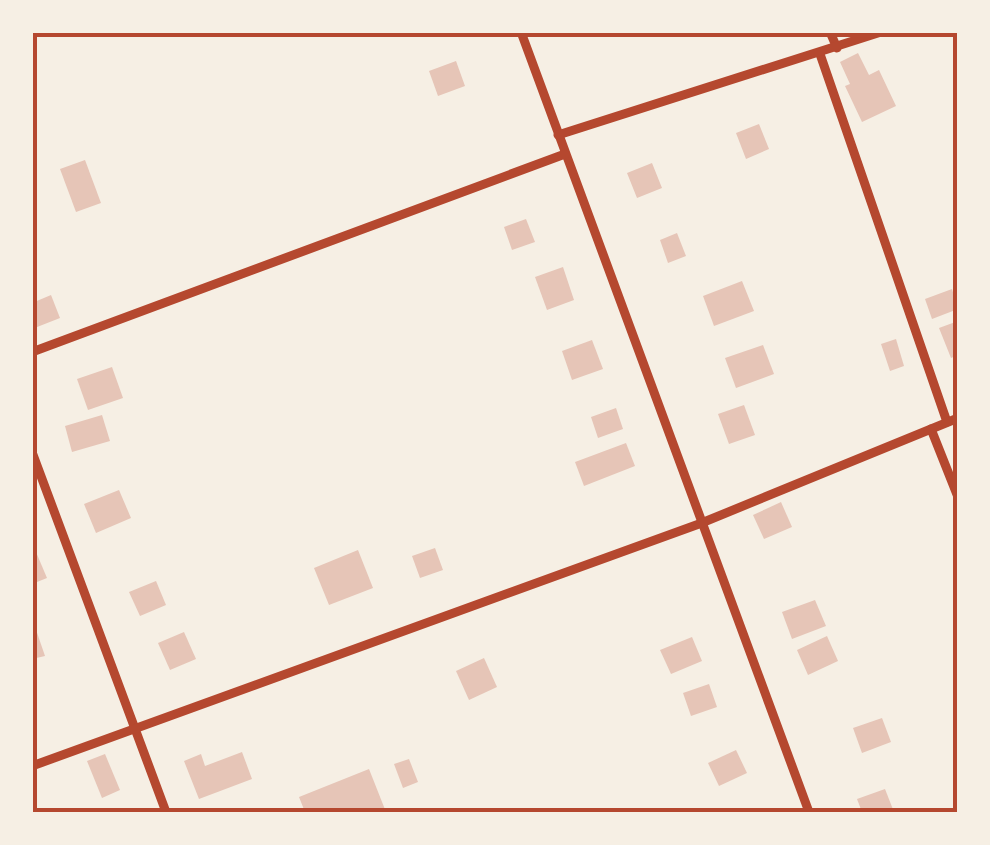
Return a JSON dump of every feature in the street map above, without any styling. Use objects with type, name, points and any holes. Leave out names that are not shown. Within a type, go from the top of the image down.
[{"type":"street","points":[[521,32],[809,812]]},
{"type":"street","points":[[830,32],[837,48]]},
{"type":"street","points":[[558,135],[881,32]]},
{"type":"street","points":[[32,766],[700,524],[952,420],[820,54]]},
{"type":"street","points":[[32,352],[565,154]]},
{"type":"street","points":[[932,429],[958,498]]},
{"type":"street","points":[[32,452],[166,812]]},
{"type":"building","points":[[858,53],[869,75],[879,70],[896,106],[862,122],[845,86],[850,84],[840,62]]},
{"type":"building","points":[[456,61],[465,86],[438,96],[429,71]]},
{"type":"building","points":[[759,124],[769,149],[746,159],[736,133]]},
{"type":"building","points":[[85,160],[101,203],[76,212],[60,169]]},
{"type":"building","points":[[652,163],[662,188],[637,198],[627,173]]},
{"type":"building","points":[[526,219],[535,242],[512,250],[504,227]]},
{"type":"building","points":[[677,233],[686,256],[668,263],[660,240]]},
{"type":"building","points":[[563,267],[574,300],[547,310],[535,277]]},
{"type":"building","points":[[742,281],[754,311],[714,326],[703,296]]},
{"type":"building","points":[[952,289],[958,309],[932,319],[925,299]]},
{"type":"building","points":[[51,295],[60,318],[32,329],[32,303]]},
{"type":"building","points":[[958,321],[958,355],[951,358],[939,328]]},
{"type":"building","points":[[896,339],[904,366],[890,371],[881,344]]},
{"type":"building","points":[[592,340],[603,369],[572,380],[562,351]]},
{"type":"building","points":[[763,345],[774,374],[736,388],[725,358]]},
{"type":"building","points":[[112,367],[123,398],[88,410],[77,379]]},
{"type":"building","points":[[744,405],[755,435],[729,444],[718,414]]},
{"type":"building","points":[[616,408],[623,429],[598,438],[591,417]]},
{"type":"building","points":[[102,415],[110,441],[72,452],[65,426]]},
{"type":"building","points":[[626,443],[635,466],[584,486],[575,462]]},
{"type":"building","points":[[119,490],[131,518],[96,533],[84,504]]},
{"type":"building","points":[[781,502],[792,527],[764,539],[753,515]]},
{"type":"building","points":[[435,548],[443,570],[420,578],[412,556]]},
{"type":"building","points":[[358,550],[373,588],[329,605],[314,568]]},
{"type":"building","points":[[36,552],[47,578],[32,584],[32,554]]},
{"type":"building","points":[[156,581],[166,605],[140,616],[129,592]]},
{"type":"building","points":[[815,600],[826,626],[792,639],[782,612]]},
{"type":"building","points":[[32,618],[45,656],[32,659]]},
{"type":"building","points":[[184,632],[196,659],[170,670],[158,643]]},
{"type":"building","points":[[827,636],[838,661],[808,675],[797,650]]},
{"type":"building","points":[[692,637],[702,661],[671,674],[660,650]]},
{"type":"building","points":[[484,658],[497,687],[469,700],[456,671]]},
{"type":"building","points":[[709,684],[717,707],[691,716],[683,693]]},
{"type":"building","points":[[882,718],[891,742],[862,753],[853,728]]},
{"type":"building","points":[[736,750],[747,773],[719,786],[708,763]]},
{"type":"building","points":[[242,752],[252,779],[199,799],[184,761],[201,754],[205,766]]},
{"type":"building","points":[[105,754],[120,790],[102,798],[87,761]]},
{"type":"building","points":[[409,759],[418,782],[403,788],[394,764]]},
{"type":"building","points":[[369,769],[386,812],[305,812],[299,797]]},
{"type":"building","points":[[885,789],[894,812],[862,812],[857,799]]}]
